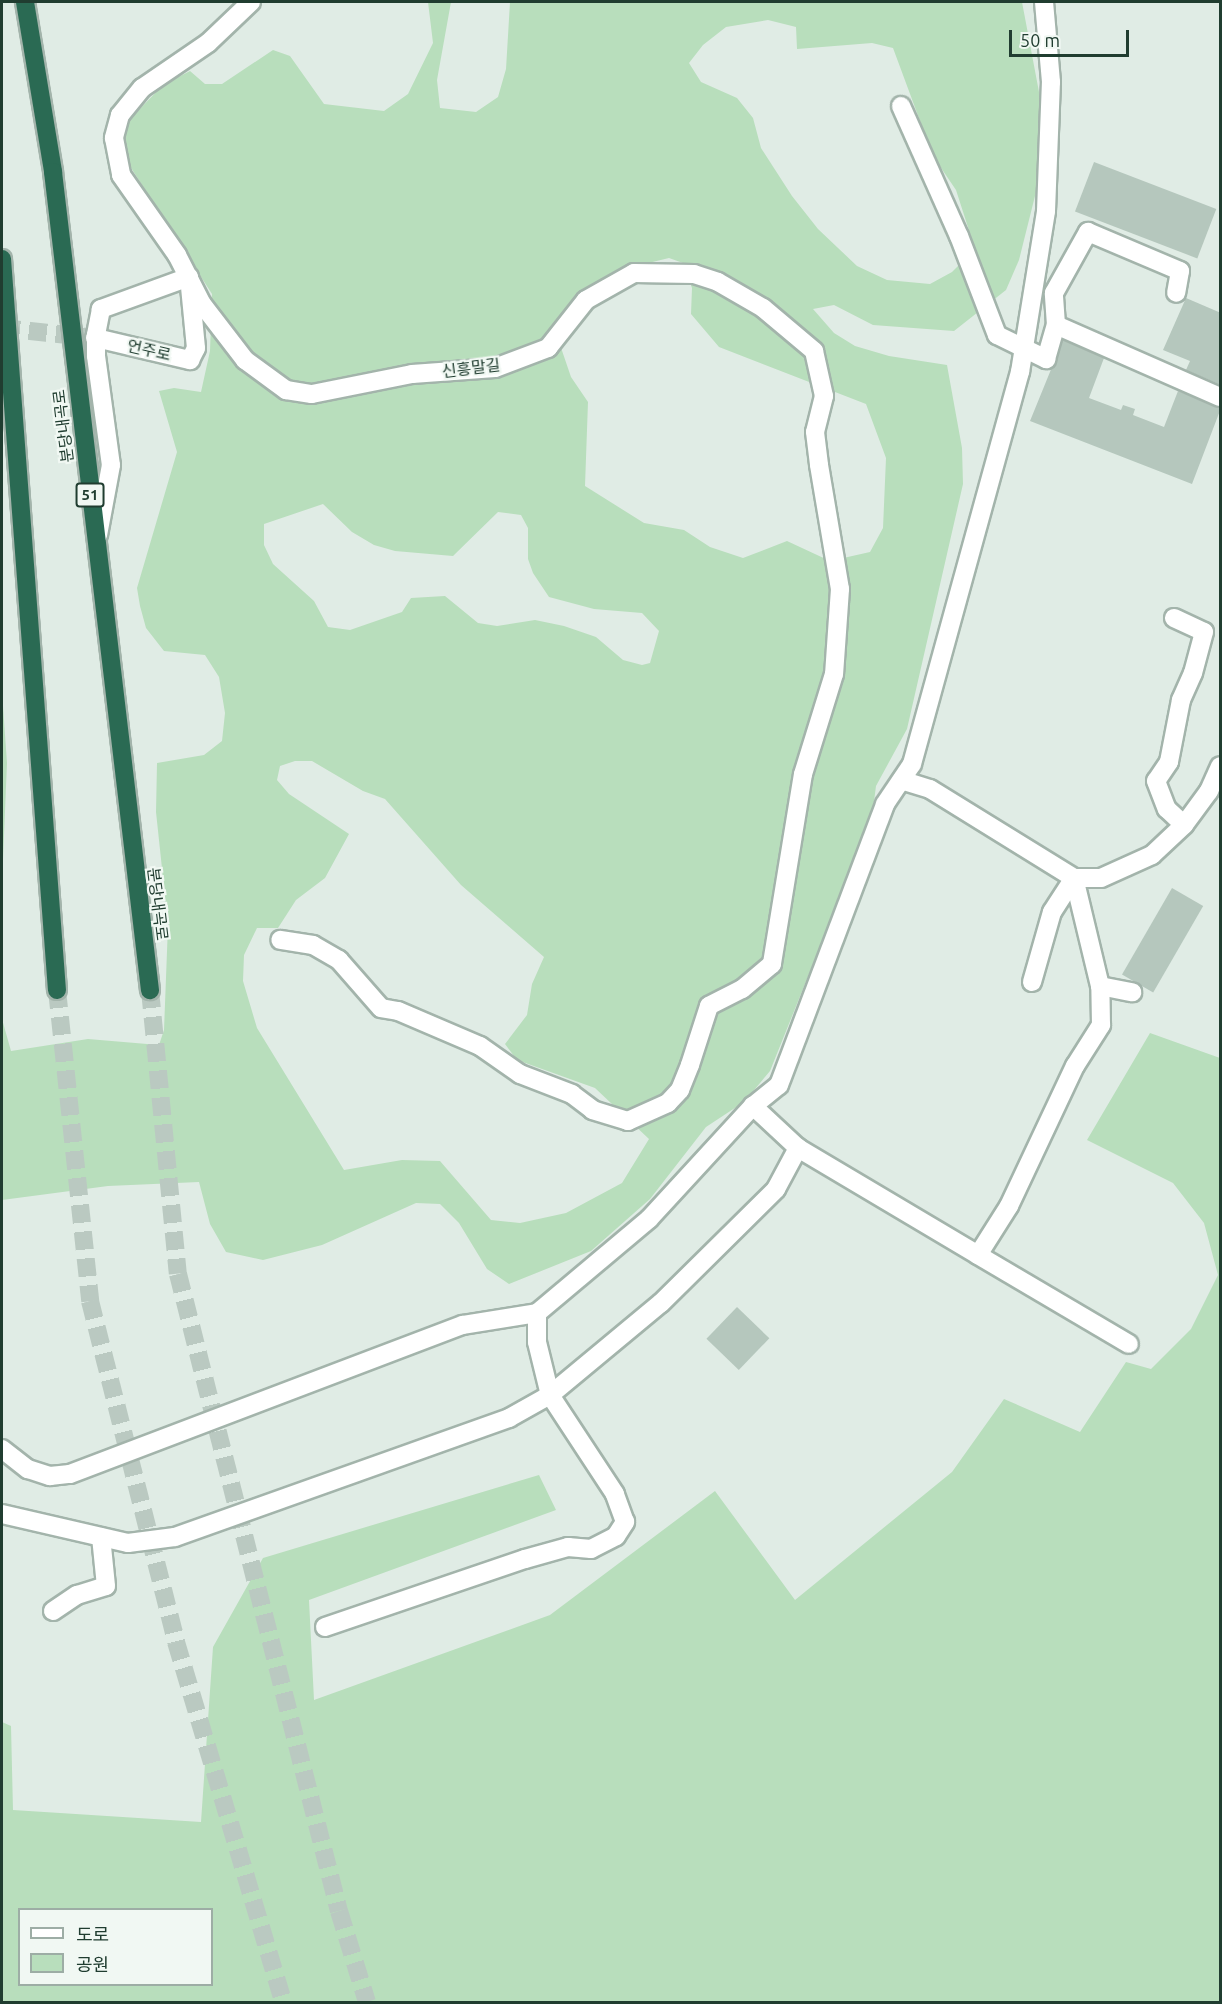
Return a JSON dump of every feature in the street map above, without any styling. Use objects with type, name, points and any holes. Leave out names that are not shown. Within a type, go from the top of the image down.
[{"type":"highway","name":"분당내곡로","points":[[25,2],[53,172],[150,990]]},
{"type":"highway","points":[[2,260],[57,990]]},
{"type":"lane","name":"신흥말길","points":[[251,2],[208,43],[142,88],[120,115],[114,138],[121,175],[189,277],[202,304],[245,360],[286,390],[312,394],[365,381],[495,368],[548,348],[567,319],[586,300],[614,281],[634,273],[694,274],[718,282],[763,308],[814,351],[824,396],[815,432],[840,588],[838,646],[834,674],[803,774],[772,964],[742,989],[709,1006],[680,1090],[668,1103],[628,1121],[593,1110],[572,1094],[520,1074],[480,1046],[398,1011],[381,1008],[339,960],[313,945],[280,940]]},
{"type":"lane","points":[[2,1449],[28,1469],[50,1476],[70,1474],[463,1325],[537,1313],[649,1219],[753,1106],[779,1085],[885,804],[915,753],[983,510],[1023,350],[1046,211],[1051,82],[1044,2]]},
{"type":"lane","points":[[901,106],[960,236],[987,318],[996,335],[1023,350],[1046,359],[1056,326],[1054,293],[1088,232],[1180,271],[1176,293]]},
{"type":"lane","points":[[96,546],[111,465],[95,338],[101,309],[189,277]]},
{"type":"lane","name":"언주로","points":[[95,338],[190,360],[196,348],[189,277]]},
{"type":"lane","points":[[1056,326],[1221,397]]},
{"type":"lane","points":[[1174,618],[1204,632],[1193,673],[1181,700],[1169,762],[1156,781],[1167,809],[1184,825]]},
{"type":"lane","points":[[901,780],[930,789],[1074,878],[1101,878],[1152,855],[1184,825],[1209,791],[1221,766]]},
{"type":"lane","points":[[1032,982],[1052,912],[1074,878]]},
{"type":"lane","points":[[978,1255],[1010,1206],[1075,1066],[1101,1025],[1100,986],[1074,878]]},
{"type":"lane","points":[[1100,986],[1132,992]]},
{"type":"lane","points":[[753,1106],[798,1148],[1129,1344]]},
{"type":"lane","points":[[2,1514],[128,1543],[208,1528],[509,1418],[550,1395],[661,1304],[776,1189],[798,1148]]},
{"type":"lane","points":[[325,1628],[525,1559],[568,1547],[591,1550],[616,1536],[625,1522],[615,1494],[550,1395],[537,1342],[537,1313]]},
{"type":"lane","points":[[53,1611],[77,1595],[106,1586],[102,1537]]},
{"type":"green space","points":[[428,2],[451,2],[437,80],[440,108],[476,112],[498,97],[506,69],[510,2],[1022,2],[1039,92],[1039,180],[1019,260],[1006,290],[954,331],[873,325],[834,305],[813,309],[834,333],[855,346],[889,356],[947,365],[962,448],[963,484],[907,729],[876,786],[872,817],[770,1071],[744,1102],[706,1127],[650,1199],[591,1251],[509,1284],[487,1269],[459,1223],[440,1204],[416,1203],[322,1245],[263,1260],[226,1252],[210,1224],[199,1182],[108,1186],[2,1200],[2,1019],[11,1051],[88,1039],[159,1045],[164,1030],[168,925],[156,812],[157,763],[204,755],[222,741],[225,713],[219,677],[205,655],[164,651],[146,628],[137,588],[177,452],[159,391],[174,388],[201,392],[210,351],[212,294],[126,160],[124,139],[130,119],[163,85],[190,71],[205,84],[222,84],[273,50],[290,56],[324,104],[384,111],[408,94],[433,43]],"holes":[[[768,20],[796,27],[797,49],[872,43],[893,48],[933,156],[956,190],[975,249],[952,272],[930,284],[887,280],[857,266],[818,229],[792,196],[761,148],[753,118],[737,98],[701,82],[689,63],[703,45],[726,27]],[[669,258],[683,263],[692,288],[691,314],[719,347],[866,404],[886,458],[883,528],[870,552],[830,561],[787,541],[743,558],[710,547],[684,530],[644,523],[585,486],[588,402],[571,377],[557,336],[640,265]],[[323,504],[352,532],[374,545],[395,551],[453,556],[498,512],[521,515],[528,528],[528,559],[533,573],[549,597],[594,609],[642,613],[659,631],[650,663],[642,665],[623,660],[596,637],[564,626],[535,620],[497,626],[478,623],[445,596],[411,598],[402,612],[350,630],[328,627],[314,601],[273,564],[264,545],[264,524]],[[295,761],[312,761],[363,791],[385,799],[461,885],[544,957],[532,984],[527,1015],[505,1044],[517,1060],[595,1088],[649,1139],[622,1183],[566,1213],[520,1223],[491,1220],[440,1161],[402,1160],[344,1170],[257,1028],[243,981],[244,955],[257,928],[278,928],[296,900],[325,878],[349,834],[289,794],[277,780],[280,766]]]},
{"type":"green space","points":[[2,692],[7,763],[2,884]]},
{"type":"green space","points":[[1150,1033],[1220,1058],[1220,2002],[2,2002],[2,1722],[11,1726],[13,1810],[201,1822],[213,1647],[263,1558],[539,1475],[556,1510],[309,1600],[314,1700],[550,1615],[715,1491],[795,1600],[952,1472],[1004,1399],[1080,1432],[1126,1362],[1151,1369],[1191,1329],[1218,1275],[1204,1223],[1173,1183],[1087,1140]]},
{"type":"building","points":[[1094,162],[1216,209],[1197,258],[1075,211]]},
{"type":"building","points":[[1186,298],[1221,313],[1221,385],[1186,370],[1190,361],[1163,350]]},
{"type":"building","points":[[1063,340],[1104,358],[1089,398],[1121,410],[1123,405],[1135,409],[1133,415],[1164,427],[1178,391],[1221,408],[1192,484],[1030,421]]},
{"type":"building","points":[[1172,888],[1203,906],[1153,993],[1122,975]]},
{"type":"building","points":[[737,1307],[769,1338],[739,1370],[706,1339]]},
{"type":"tunnel","points":[[2,328],[95,338]]},
{"type":"tunnel","points":[[57,990],[90,1301],[176,1642],[283,2002]]},
{"type":"tunnel","points":[[150,990],[178,1274],[339,1911],[367,2002]]}]
